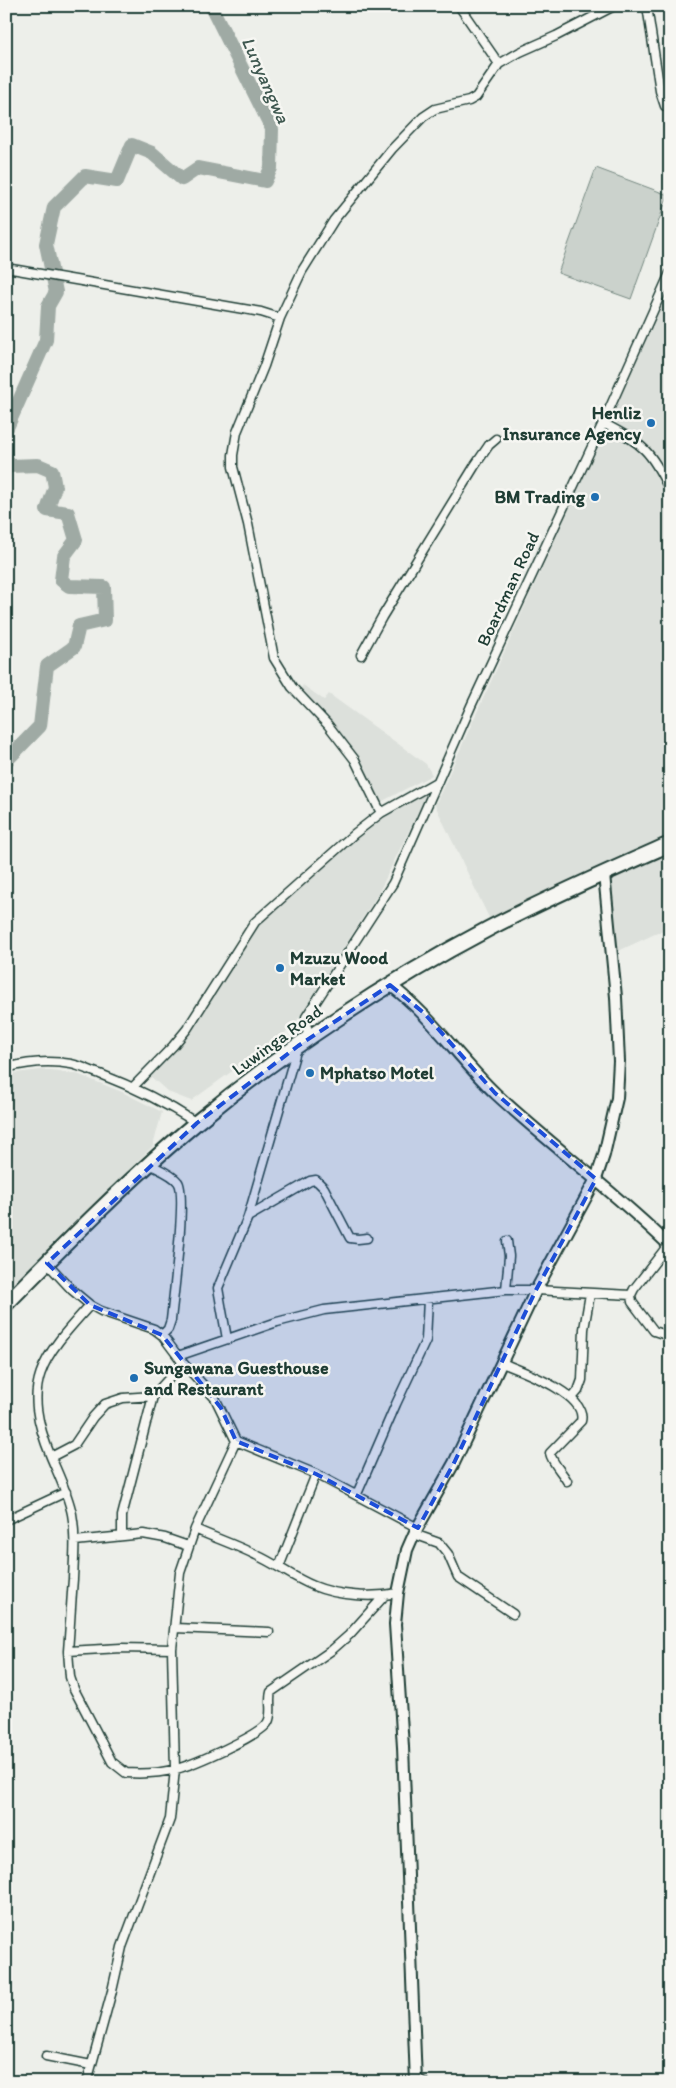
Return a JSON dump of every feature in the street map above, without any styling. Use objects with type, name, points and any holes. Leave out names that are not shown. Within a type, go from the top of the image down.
[{"type":"highway","name":"Luwinga Road","points":[[6,1304],[149,1164],[197,1122],[303,1042],[390,985],[489,929],[670,844]]},
{"type":"street","points":[[459,6],[499,64]]},
{"type":"street","points":[[381,813],[355,760],[328,725],[292,687],[274,658],[248,524],[233,467],[237,432],[264,366],[280,318],[302,272],[334,220],[392,150],[423,117],[435,109],[469,101],[476,97],[499,64],[614,6]]},
{"type":"street","points":[[647,6],[660,91],[665,106],[670,109]]},
{"type":"street","points":[[6,268],[261,312],[280,318]]},
{"type":"street","name":"Boardman Road","points":[[227,1339],[218,1288],[248,1217],[303,1042],[306,1018],[393,883],[471,706],[603,423],[670,273]]},
{"type":"street","points":[[603,423],[634,439],[648,452],[658,465],[670,491]]},
{"type":"street","points":[[361,655],[474,467],[496,438]]},
{"type":"street","points":[[133,1087],[187,1029],[255,922],[354,834],[381,813],[438,781]]},
{"type":"street","points":[[419,2081],[403,1747],[395,1624],[398,1592],[408,1550],[416,1531],[454,1463],[536,1290],[596,1179],[610,1135],[618,1079],[616,997],[604,874]]},
{"type":"street","points":[[390,985],[424,1013],[495,1093],[596,1179],[669,1245],[631,1295],[632,1302],[654,1331],[663,1334],[670,1332]]},
{"type":"street","points":[[6,1068],[21,1063],[44,1061],[72,1064],[133,1087],[197,1122]]},
{"type":"street","points":[[149,1164],[174,1178],[181,1190],[181,1215],[171,1320],[168,1329],[162,1335]]},
{"type":"street","points":[[248,1217],[310,1181],[316,1180],[324,1188],[350,1238],[358,1240],[367,1238]]},
{"type":"street","points":[[506,1290],[509,1256],[507,1241]]},
{"type":"street","points":[[47,1263],[72,1290],[90,1305],[101,1311],[154,1329],[162,1335],[183,1364],[215,1398],[236,1441],[316,1474],[357,1494],[439,1544],[448,1554],[458,1577],[513,1614]]},
{"type":"street","points":[[178,1356],[277,1322],[324,1310],[506,1290],[631,1295]]},
{"type":"street","points":[[572,1398],[578,1391],[582,1380],[584,1329],[590,1294]]},
{"type":"street","points":[[357,1494],[426,1340],[428,1300]]},
{"type":"street","points":[[90,1305],[57,1342],[44,1363],[39,1380],[36,1410],[42,1434],[66,1492],[72,1514],[75,1541],[68,1651],[69,1670],[74,1689],[112,1762],[126,1773],[174,1770],[213,1754],[261,1730],[269,1720],[269,1698],[271,1692],[332,1650],[349,1635],[385,1595]]},
{"type":"street","points":[[502,1363],[529,1374],[572,1398],[581,1412],[581,1421],[550,1453],[551,1458],[562,1471],[567,1481]]},
{"type":"street","points":[[122,1536],[122,1516],[153,1396],[183,1364]]},
{"type":"street","points":[[51,1457],[74,1445],[93,1417],[106,1404],[123,1398],[153,1396]]},
{"type":"street","points":[[87,2082],[122,1947],[170,1819],[174,1770],[172,1649],[180,1574],[195,1529],[236,1441]]},
{"type":"street","points":[[279,1567],[316,1474]]},
{"type":"street","points":[[6,1520],[66,1492]]},
{"type":"street","points":[[195,1529],[279,1567],[313,1586],[328,1590],[385,1595],[398,1592]]},
{"type":"street","points":[[75,1541],[143,1534],[165,1538],[188,1546]]},
{"type":"street","points":[[175,1628],[269,1632]]},
{"type":"street","points":[[68,1651],[121,1648],[172,1649]]},
{"type":"street","points":[[46,2056],[91,2065]]},
{"type":"highlighted area","points":[[390,985],[424,1013],[495,1093],[596,1179],[536,1290],[454,1463],[418,1528],[316,1474],[236,1441],[221,1408],[162,1335],[90,1305],[47,1263],[197,1123],[298,1046]]},
{"type":"shaded area","points":[[596,168],[668,195],[631,299],[558,273]]},
{"type":"shaded area","points":[[670,285],[670,927],[614,953],[601,870],[491,922],[435,805]]},
{"type":"shaded area","points":[[303,685],[324,700],[329,694],[426,764],[432,775],[379,803],[365,771],[342,736],[324,716],[298,694]]},
{"type":"shaded area","name":"Mzuzu Wood Market","points":[[428,792],[378,894],[293,1027],[191,1101],[168,1092],[148,1074],[185,1039],[256,925],[373,824]]},
{"type":"shaded area","points":[[42,1070],[77,1074],[122,1092],[162,1112],[153,1146],[6,1290],[6,1074]]},
{"type":"waterway","name":"Lunyangwa","points":[[6,430],[46,340],[48,306],[56,292],[46,244],[54,207],[85,176],[117,181],[132,145],[152,153],[182,179],[198,168],[265,181],[271,168],[272,129],[211,6]]},
{"type":"waterway","name":"Lunyangwa","points":[[6,458],[10,466],[38,465],[52,471],[55,487],[47,510],[68,513],[76,540],[64,556],[61,580],[69,586],[104,587],[105,620],[79,626],[74,647],[47,666],[40,726],[6,761]]},
{"type":"place","name":"Henliz Insurance Agency","points":[[651,423]]},
{"type":"place","name":"BM Trading","points":[[595,497]]},
{"type":"place","name":"Mzuzu Wood Market","points":[[280,968]]},
{"type":"place","name":"Mphatso Motel","points":[[310,1073]]},
{"type":"place","name":"Sungawana Guesthouse and Restaurant","points":[[134,1378]]}]
